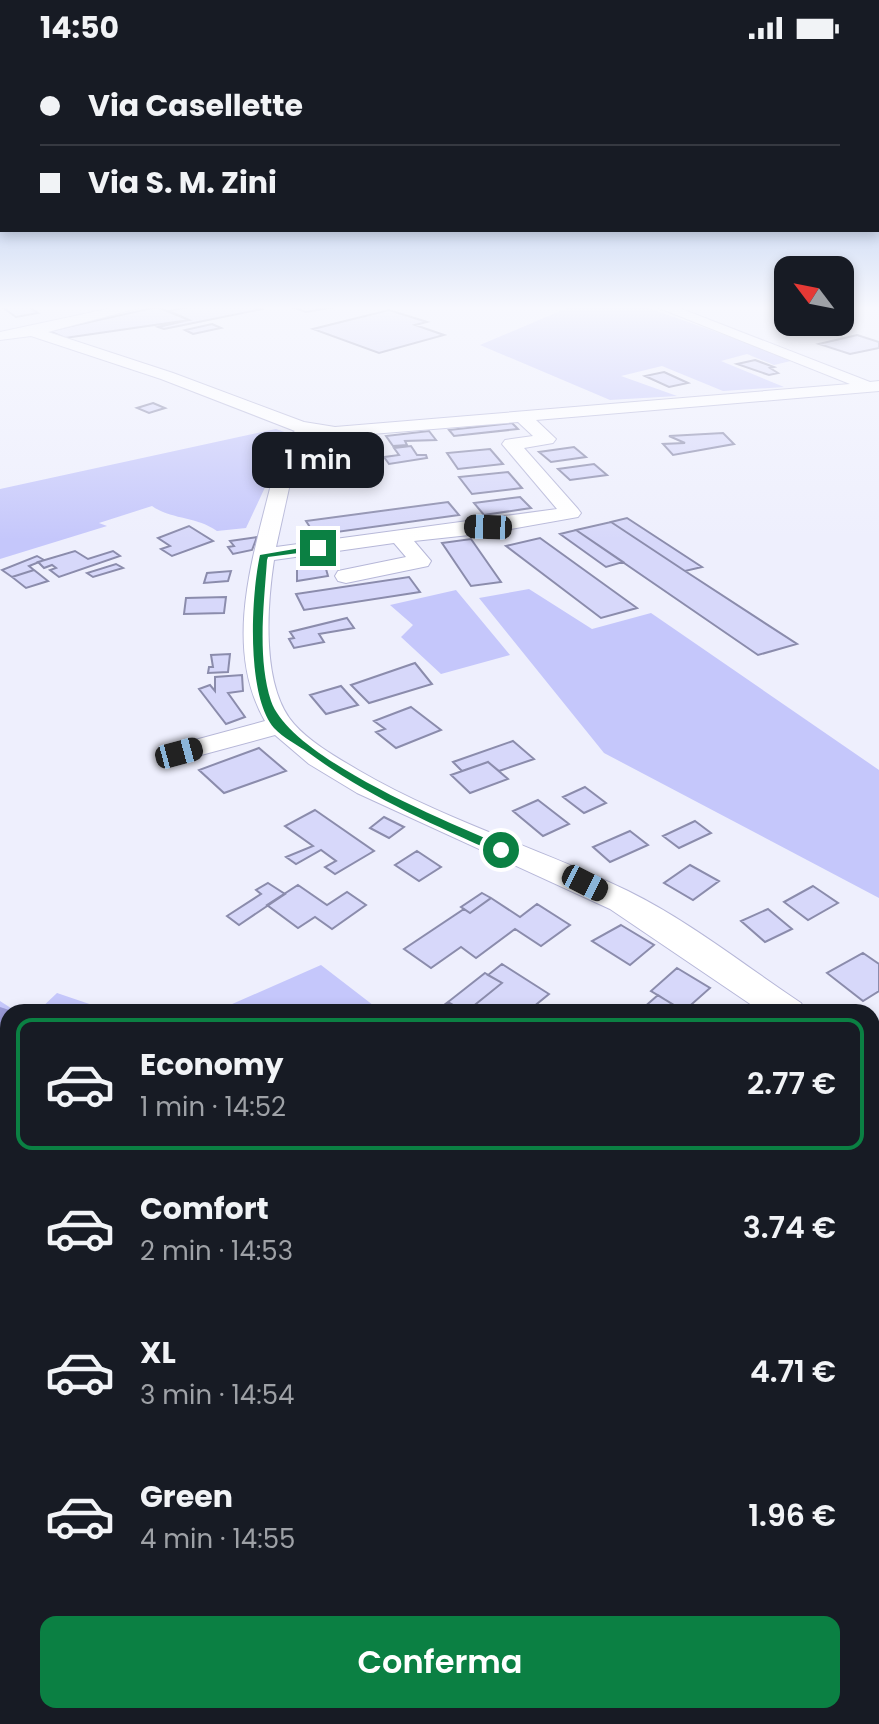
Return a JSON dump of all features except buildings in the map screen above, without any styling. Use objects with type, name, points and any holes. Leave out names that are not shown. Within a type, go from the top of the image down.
[{"type":"street","points":[[188,384],[310,429],[367,432],[876,386]]},
{"type":"street","points":[[264,555],[488,527],[571,513],[511,444],[547,439],[526,420]]},
{"type":"street","points":[[310,429],[290,441],[284,479],[264,555],[257,626],[266,700],[278,726],[344,773],[418,813],[585,883],[622,902],[776,1004]]},
{"type":"street","points":[[346,576],[420,561],[399,536]]},
{"type":"street","points":[[179,753],[278,726]]},
{"type":"shaded area","points":[[572,384],[643,384],[677,396],[610,400]]},
{"type":"shaded area","points":[[706,384],[776,384],[784,387],[723,391]]},
{"type":"shaded area","points":[[276,429],[290,434],[246,528],[217,531],[152,506],[99,523],[107,526],[0,559],[0,489]]},
{"type":"shaded area","points":[[529,589],[592,629],[651,613],[879,770],[879,898],[604,753],[479,598]]},
{"type":"shaded area","points":[[456,590],[510,655],[441,674],[401,637],[413,625],[390,605]]},
{"type":"shaded area","points":[[321,965],[372,1004],[232,1004]]},
{"type":"shaded area","points":[[57,993],[89,1004],[45,1004]]},
{"type":"route","points":[[318,548],[264,555],[257,626],[266,700],[278,726],[344,773],[418,813],[501,850]]}]
